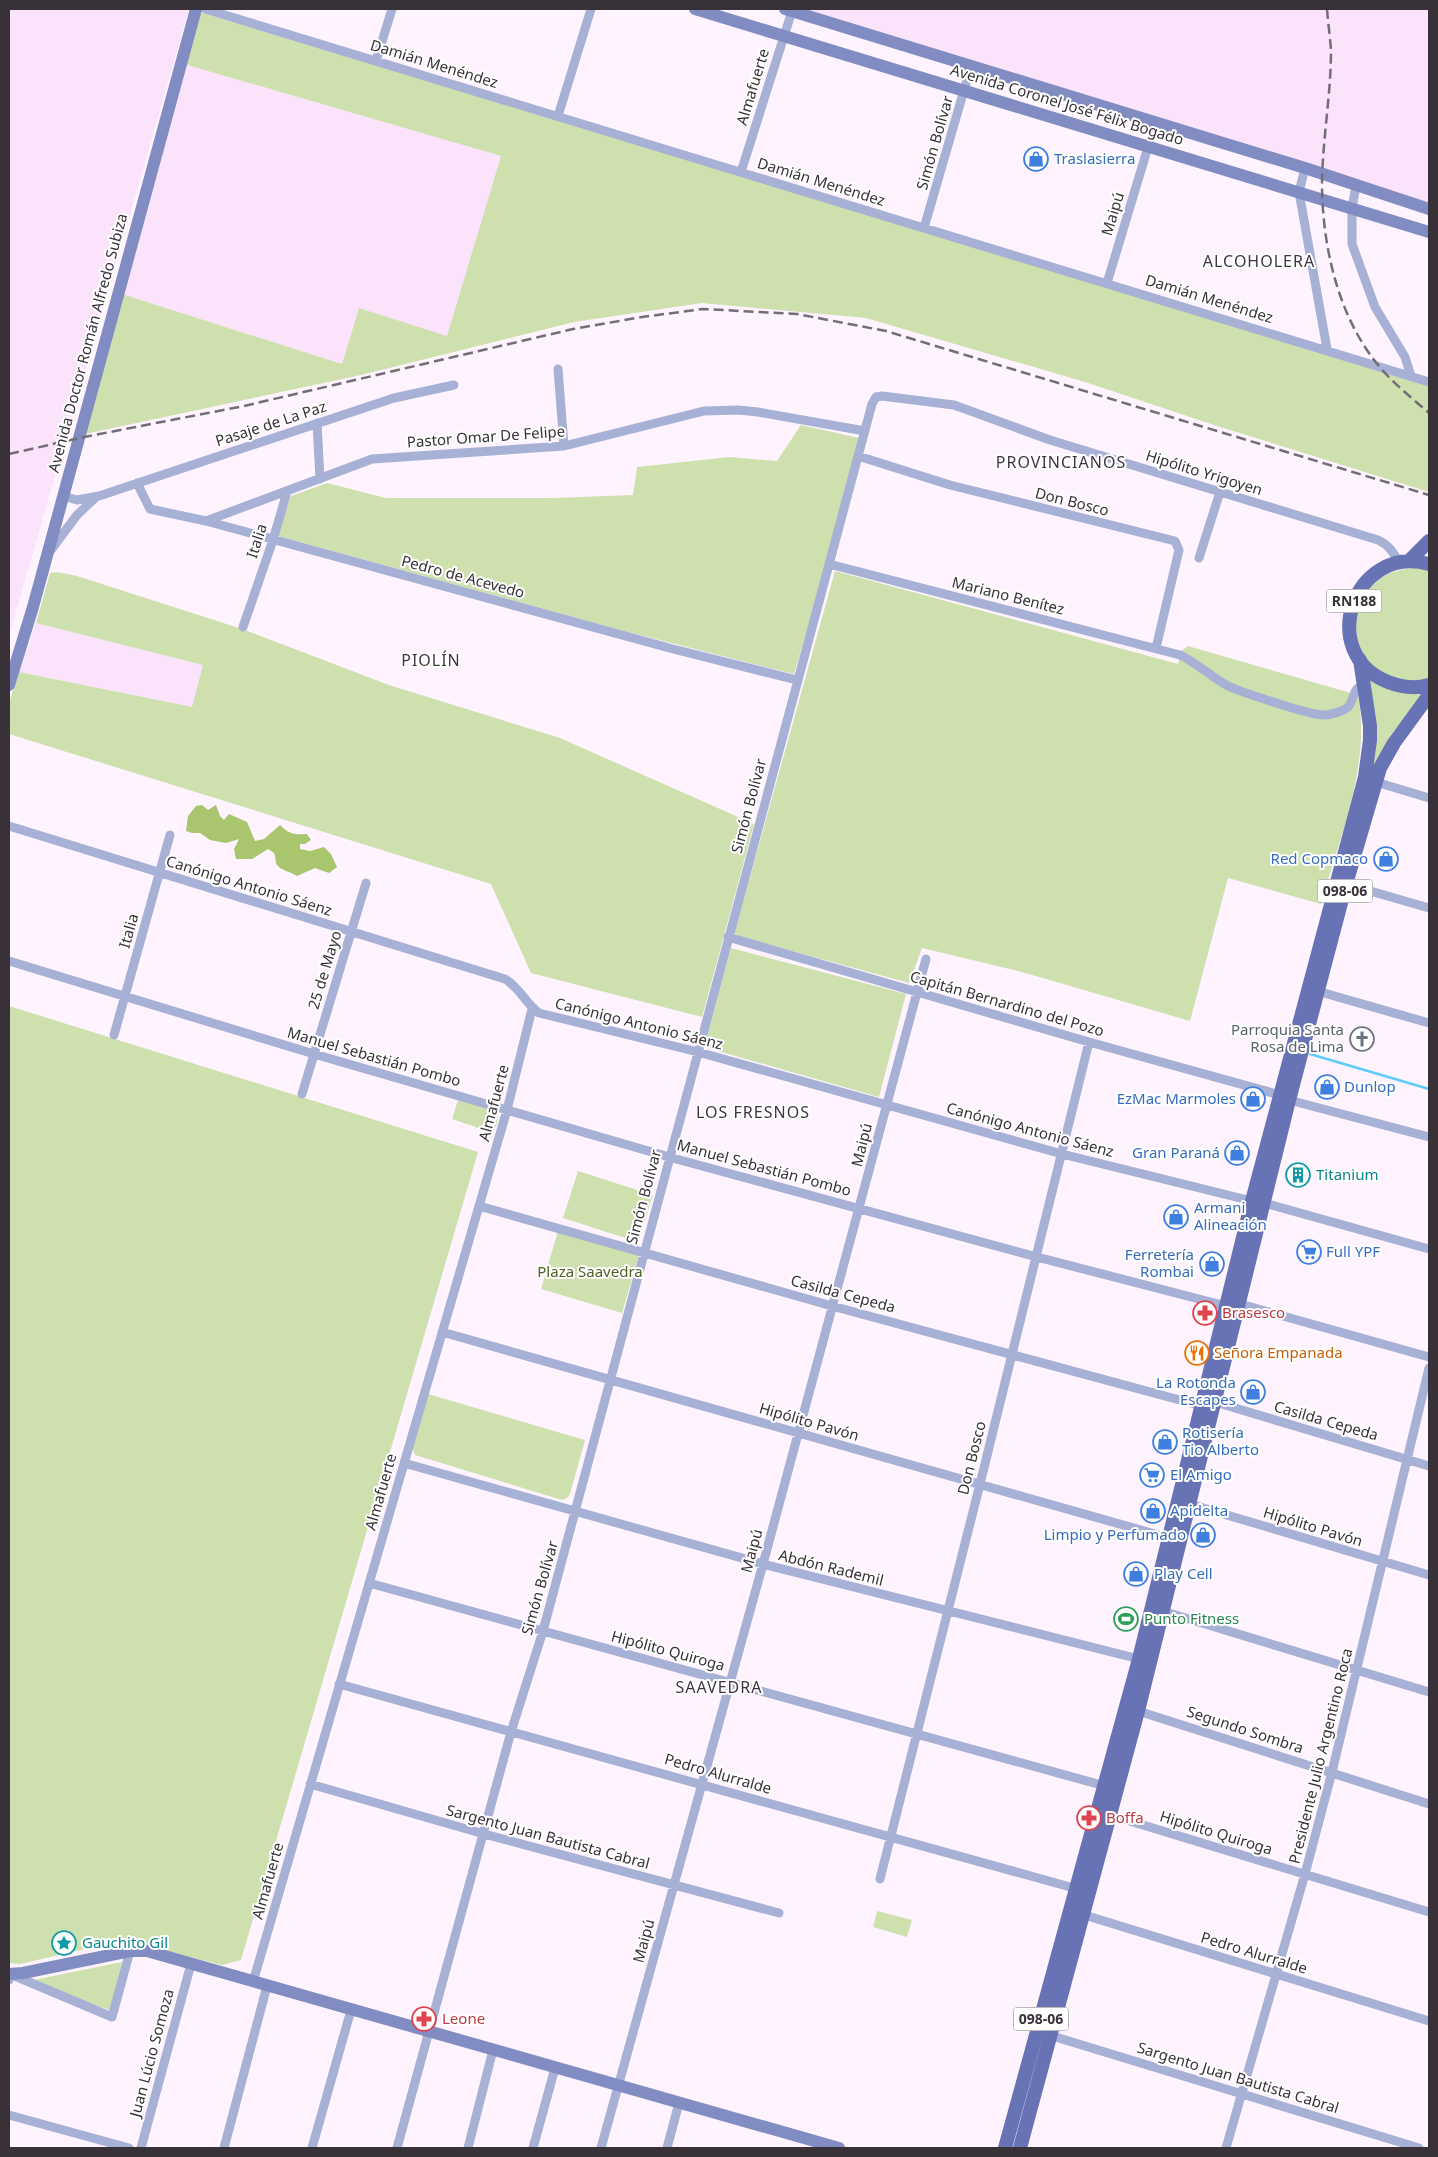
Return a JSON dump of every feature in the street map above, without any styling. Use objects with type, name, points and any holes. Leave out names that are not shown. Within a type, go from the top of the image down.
[{"type":"main road","name":"Avenida Doctor Román Alfredo Subiza","points":[[9,685],[48,554],[196,9]]},
{"type":"main road","name":"Avenida Coronel José Félix Bogado","points":[[695,9],[1429,232]]},
{"type":"main road","name":"Avenida Coronel José Félix Bogado","points":[[788,10],[1155,124],[1305,168],[1429,209]]},
{"type":"main road","points":[[1404,562],[1429,541]]},
{"type":"main road","points":[[1404,562],[1429,564]]},
{"type":"main road","name":"RN188","points":[[1404,562],[1382,568],[1368,579],[1357,593],[1351,609],[1349,627],[1352,644],[1360,660],[1382,680],[1396,685],[1411,687],[1429,685]]},
{"type":"main road","name":"098-06","points":[[1083,1890],[1110,1815],[1138,1711],[1169,1538],[1208,1404],[1365,777],[1370,740],[1360,660]]},
{"type":"main road","name":"098-06","points":[[1285,1097],[1376,782],[1386,755],[1429,695]]},
{"type":"main road","name":"098-06","points":[[1005,2148],[1077,1912],[1105,1786],[1139,1659],[1190,1504],[1208,1404]]},
{"type":"main road","name":"098-06","points":[[1020,2148],[1050,2035],[1077,1912]]},
{"type":"main road","points":[[9,1976],[130,1951],[147,1951],[678,2103],[801,2143],[839,2148]]},
{"type":"street","name":"Damián Menéndez","points":[[205,9],[1328,349],[1429,382]]},
{"type":"street","points":[[376,61],[392,9]]},
{"type":"street","points":[[558,116],[591,9]]},
{"type":"street","name":"Almafuerte","points":[[741,172],[783,35],[788,10]]},
{"type":"street","name":"Simón Bolívar","points":[[924,228],[971,66]]},
{"type":"street","name":"Maipú","points":[[1107,283],[1155,124]]},
{"type":"street","points":[[1305,168],[1300,192],[1328,349]]},
{"type":"street","points":[[1356,186],[1352,208],[1352,244],[1375,307],[1405,357],[1411,376]]},
{"type":"street","points":[[558,370],[564,446]]},
{"type":"street","name":"Pasaje de La Paz","points":[[63,496],[77,500],[99,496],[394,398],[454,385]]},
{"type":"street","name":"Simón Bolívar","points":[[397,2148],[511,1732],[543,1630],[576,1513],[609,1380],[797,680],[872,404],[876,397]]},
{"type":"street","name":"Hipólito Yrigoyen","points":[[876,397],[891,397],[954,405],[1050,440],[1378,540],[1404,562]]},
{"type":"street","name":"Pastor Omar De Felipe","points":[[206,522],[372,460],[564,446],[704,411],[758,412],[865,431]]},
{"type":"street","points":[[317,423],[320,479]]},
{"type":"street","name":"Don Bosco","points":[[858,456],[950,485],[1174,541],[1179,550],[1156,648]]},
{"type":"street","name":"Pedro de Acevedo","points":[[137,483],[150,509],[206,522],[673,649],[797,680]]},
{"type":"street","name":"Italia","points":[[243,626],[273,540],[287,492]]},
{"type":"street","points":[[1199,558],[1220,492]]},
{"type":"street","name":"Pasaje de La Paz","points":[[48,554],[84,507],[99,496]]},
{"type":"street","name":"Mariano Benítez","points":[[829,564],[1180,655],[1193,661],[1229,686],[1319,715],[1332,714],[1348,708],[1352,702],[1354,692],[1358,688],[1364,688]]},
{"type":"street","points":[[1376,782],[1429,798]]},
{"type":"street","name":"Canónigo Antonio Sáenz","points":[[9,826],[505,979],[513,985],[532,1009],[539,1014],[698,1052],[1062,1154],[1258,1202],[1429,1248]]},
{"type":"street","name":"Italia","points":[[114,1035],[170,836]]},
{"type":"street","name":"25 de Mayo","points":[[302,1094],[366,882]]},
{"type":"street","points":[[1346,884],[1429,908]]},
{"type":"street","name":"Capitán Bernardino del Pozo","points":[[728,937],[1429,1138]]},
{"type":"street","name":"Maipú","points":[[601,2148],[763,1564],[926,959]]},
{"type":"street","name":"Manuel Sebastián Pombo","points":[[9,961],[314,1054],[669,1157],[1037,1257],[1233,1305],[1429,1357]]},
{"type":"street","points":[[1317,991],[1429,1023]]},
{"type":"street","name":"Almafuerte","points":[[253,1982],[507,1110],[532,1009]]},
{"type":"street","name":"Don Bosco","points":[[880,1879],[1037,1257],[1089,1042]]},
{"type":"street","name":"Casilda Cepeda","points":[[478,1206],[832,1306],[1012,1355],[1208,1404],[1429,1466]]},
{"type":"street","name":"Hipólito Pavón","points":[[442,1332],[1169,1538]]},
{"type":"street","name":"Presidente Julio Argentino Roca","points":[[1226,2148],[1243,2094],[1332,1772],[1429,1368]]},
{"type":"street","name":"Abdón Rademil","points":[[404,1463],[576,1513],[763,1564],[1139,1659]]},
{"type":"street","name":"Hipólito Pavón","points":[[1190,1504],[1429,1575]]},
{"type":"street","name":"Hipólito Quiroga","points":[[369,1583],[729,1682],[916,1736],[1105,1786]]},
{"type":"street","points":[[1157,1609],[1429,1692]]},
{"type":"street","name":"Pedro Alurralde","points":[[340,1684],[1083,1890]]},
{"type":"street","name":"Segundo Sombra","points":[[1138,1711],[1429,1804]]},
{"type":"street","name":"Sargento Juan Bautista Cabral","points":[[310,1784],[484,1834],[779,1914]]},
{"type":"street","name":"Hipólito Quiroga","points":[[1110,1815],[1429,1912]]},
{"type":"street","name":"Pedro Alurralde","points":[[1077,1912],[1275,1975],[1429,2021]]},
{"type":"street","points":[[9,1976],[112,2018],[130,1951]]},
{"type":"street","name":"Juan Lúcio Somoza","points":[[141,2148],[190,1964]]},
{"type":"street","points":[[224,2148],[267,1986]]},
{"type":"street","points":[[312,2148],[351,2010]]},
{"type":"street","name":"Sargento Juan Bautista Cabral","points":[[1050,2035],[1419,2148]]},
{"type":"street","points":[[468,2148],[493,2050]]},
{"type":"street","points":[[533,2148],[555,2068]]},
{"type":"street","points":[[667,2148],[678,2103]]},
{"type":"street","points":[[9,2115],[129,2148]]},
{"type":"shaded area","points":[[9,9],[189,9],[9,636]]},
{"type":"shaded area","points":[[785,9],[1429,9],[1429,209]]},
{"type":"shaded area","points":[[184,64],[501,156],[447,337],[359,308],[342,364],[122,294]]},
{"type":"shaded area","points":[[36,623],[204,665],[192,708],[19,672]]},
{"type":"green space","points":[[199,12],[1429,385],[1429,492],[1217,426],[1085,382],[866,318],[702,303],[574,322],[361,375],[85,434],[122,294],[342,364],[359,308],[447,336],[501,156],[184,64]]},
{"type":"green space","points":[[801,425],[859,438],[826,564],[794,674],[628,632],[278,536],[291,496],[327,483],[386,498],[555,498],[633,495],[637,467],[730,457],[777,461]]},
{"type":"green space","points":[[1415,568],[1429,571],[1429,679],[1402,681],[1380,673],[1365,656],[1357,635],[1357,612],[1366,591],[1385,575]]},
{"type":"green space","points":[[835,571],[1178,664],[1181,651],[1188,646],[1358,695],[1361,721],[1357,774],[1321,904],[1228,878],[1190,1021],[1022,972],[922,948],[909,983],[734,935]]},
{"type":"green space","points":[[57,572],[77,576],[242,629],[389,685],[560,738],[754,824],[702,1017],[531,973],[491,884],[9,734],[9,703],[19,672],[192,707],[203,665],[36,623],[50,573]]},
{"type":"green space","points":[[1367,677],[1429,689],[1392,733],[1373,768]]},
{"type":"green space","points":[[202,805],[208,810],[216,805],[220,816],[224,820],[229,814],[247,822],[255,841],[264,839],[280,825],[292,833],[307,834],[311,840],[305,844],[300,844],[300,849],[310,851],[324,847],[331,854],[337,867],[329,873],[315,868],[297,876],[278,867],[274,853],[268,849],[252,859],[236,859],[234,849],[239,839],[226,843],[210,840],[200,833],[186,831],[188,816],[196,806]]},
{"type":"green space","points":[[731,948],[906,994],[879,1097],[704,1047]]},
{"type":"green space","points":[[9,1006],[478,1152],[241,1960],[222,1965],[124,1940],[20,1964],[9,1963]]},
{"type":"green space","points":[[458,1100],[493,1109],[498,1117],[493,1133],[452,1119]]},
{"type":"green space","points":[[578,1171],[653,1195],[638,1242],[563,1218]]},
{"type":"green space","name":"Plaza Saavedra","points":[[558,1231],[639,1255],[622,1313],[541,1289]]},
{"type":"green space","points":[[428,1394],[585,1440],[570,1494],[562,1500],[415,1455],[412,1448]]},
{"type":"green space","points":[[877,1911],[912,1920],[907,1937],[873,1927]]},
{"type":"green space","points":[[122,1962],[110,2010],[24,1982]]},
{"type":"waterway","points":[[1310,1054],[1429,1089]]},
{"type":"railway","points":[[1327,9],[1331,67],[1323,153],[1322,187],[1323,212],[1330,261],[1345,309],[1369,353],[1389,378],[1429,413]]},
{"type":"railway","points":[[9,454],[84,437],[244,406],[573,329],[703,309],[797,314],[886,331],[1429,495]]},
{"type":"place","name":"Traslasierra","points":[[1036,159]]},
{"type":"place","name":"Red Copmaco","points":[[1386,859]]},
{"type":"place","name":"Parroquia Santa Rosa de Lima","points":[[1362,1039]]},
{"type":"place","name":"Dunlop","points":[[1327,1087]]},
{"type":"place","name":"EzMac Marmoles","points":[[1253,1099]]},
{"type":"place","name":"Gran Paraná","points":[[1237,1153]]},
{"type":"place","name":"Titanium","points":[[1298,1175]]},
{"type":"place","name":"Armani Alineación","points":[[1176,1217]]},
{"type":"place","name":"Full YPF","points":[[1309,1252]]},
{"type":"place","name":"Ferretería Rombai","points":[[1212,1264]]},
{"type":"place","name":"Brasesco","points":[[1205,1313]]},
{"type":"place","name":"Señora Empanada","points":[[1197,1353]]},
{"type":"place","name":"La Rotonda Escapes","points":[[1253,1392]]},
{"type":"place","name":"Rotisería Tio Alberto","points":[[1165,1442]]},
{"type":"place","name":"El Amigo","points":[[1152,1475]]},
{"type":"place","name":"Apidelta","points":[[1153,1511]]},
{"type":"place","name":"Limpio y Perfumado","points":[[1203,1535]]},
{"type":"place","name":"Play Cell","points":[[1136,1574]]},
{"type":"place","name":"Punto Fitness","points":[[1126,1619]]},
{"type":"place","name":"Boffa","points":[[1089,1818]]},
{"type":"place","name":"Gauchito Gil","points":[[64,1943]]},
{"type":"place","name":"Leone","points":[[424,2019]]},
{"type":"district","name":"ALCOHOLERA","points":[[1259,261]]},
{"type":"district","name":"PROVINCIANOS","points":[[1061,462]]},
{"type":"district","name":"PIOLÍN","points":[[431,660]]},
{"type":"district","name":"LOS FRESNOS","points":[[753,1112]]},
{"type":"district","name":"SAAVEDRA","points":[[719,1687]]}]
